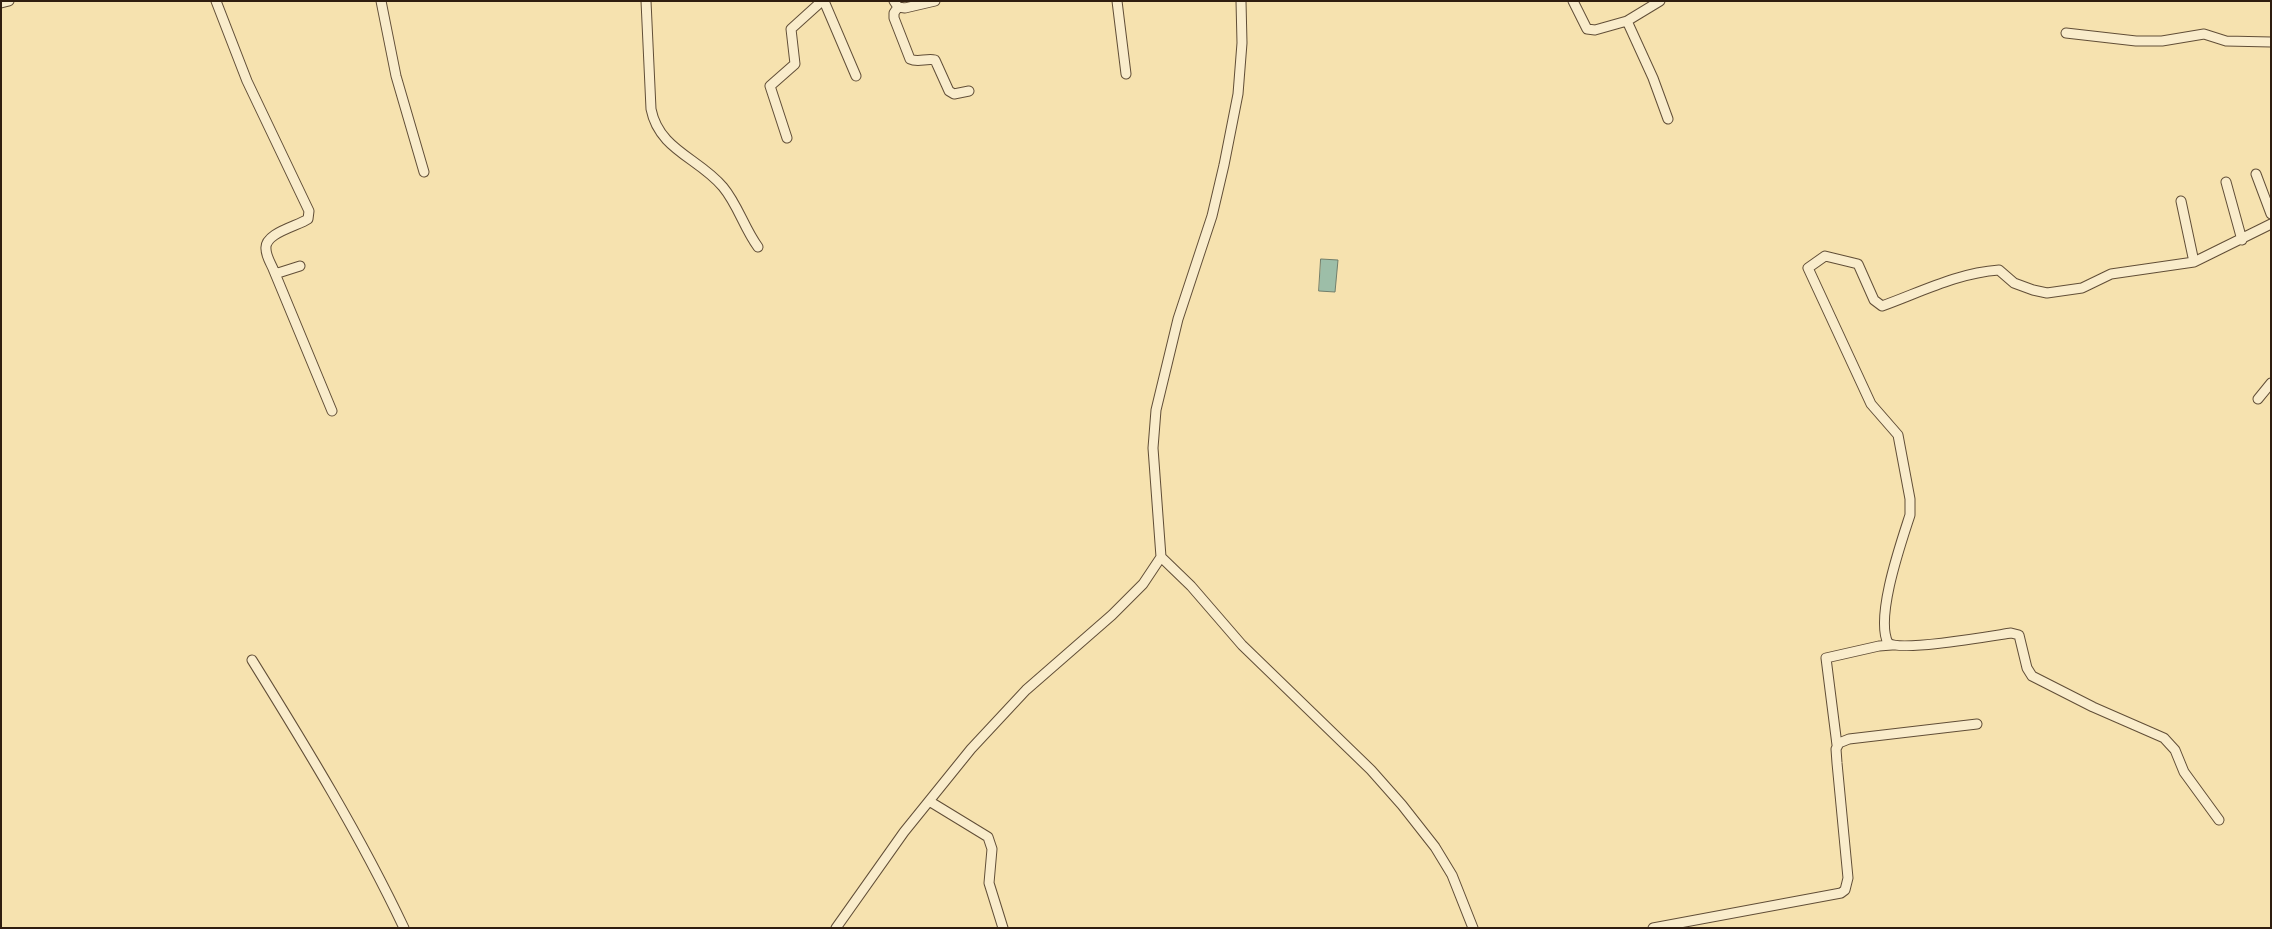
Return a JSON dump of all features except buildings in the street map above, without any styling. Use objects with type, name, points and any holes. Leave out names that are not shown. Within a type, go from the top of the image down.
[{"type":"street","points":[[1,3],[9,1]]},
{"type":"street","points":[[216,1],[247,81],[309,211],[308,218],[303,223],[288,228],[269,239],[266,252],[332,411]]},
{"type":"street","points":[[381,1],[396,76],[424,172]]},
{"type":"street","points":[[646,1],[651,109],[654,123],[660,134],[670,144],[709,173],[723,187],[758,247]]},
{"type":"street","points":[[787,138],[770,86],[795,64],[790,29],[823,1],[856,76]]},
{"type":"street","points":[[935,1],[905,8],[896,4],[894,18],[910,59],[915,61],[935,60],[949,90],[954,94],[969,92]]},
{"type":"street","points":[[1117,1],[1126,74]]},
{"type":"street","points":[[836,928],[904,832],[999,718],[1033,684],[1112,615],[1143,584],[1161,557],[1153,448],[1156,410],[1178,319],[1212,216],[1224,165],[1238,94],[1242,43],[1241,1]]},
{"type":"street","points":[[1573,1],[1587,29],[1595,30],[1627,21],[1660,1]]},
{"type":"street","points":[[1627,21],[1653,78],[1668,119]]},
{"type":"street","points":[[2066,33],[2136,41],[2162,41],[2204,34],[2226,41],[2271,42]]},
{"type":"street","points":[[2256,174],[2271,214]]},
{"type":"street","points":[[2226,182],[2242,240]]},
{"type":"street","points":[[2181,201],[2194,262]]},
{"type":"street","points":[[1892,646],[1886,638],[1885,607],[1911,506],[1898,435],[1871,404],[1808,268],[1825,256],[1858,264],[1874,300],[1882,306],[1930,287],[1977,272],[1999,270],[2014,283],[2047,293],[2082,288],[2111,274],[2194,262],[2242,240],[2271,224]]},
{"type":"street","points":[[274,272],[278,273],[300,266]]},
{"type":"street","points":[[2258,398],[2271,383]]},
{"type":"street","points":[[1161,557],[1191,586],[1242,645],[1371,770],[1402,805],[1435,847],[1452,874],[1473,928]]},
{"type":"street","points":[[1653,928],[1832,896],[1845,890],[1848,884],[1848,870],[1837,763],[1837,745],[1826,658],[1892,646],[1938,643],[2011,633],[2019,635],[2026,668],[2032,676],[2164,738],[2170,744],[2184,772],[2219,820]]},
{"type":"street","points":[[252,660],[332,790],[378,874],[404,928]]},
{"type":"street","points":[[1837,745],[1849,739],[1977,724]]},
{"type":"street","points":[[929,801],[988,837],[992,850],[989,883],[1004,928]]},
{"type":"shaded area","points":[[1321,259],[1338,260],[1335,292],[1319,291]]}]
